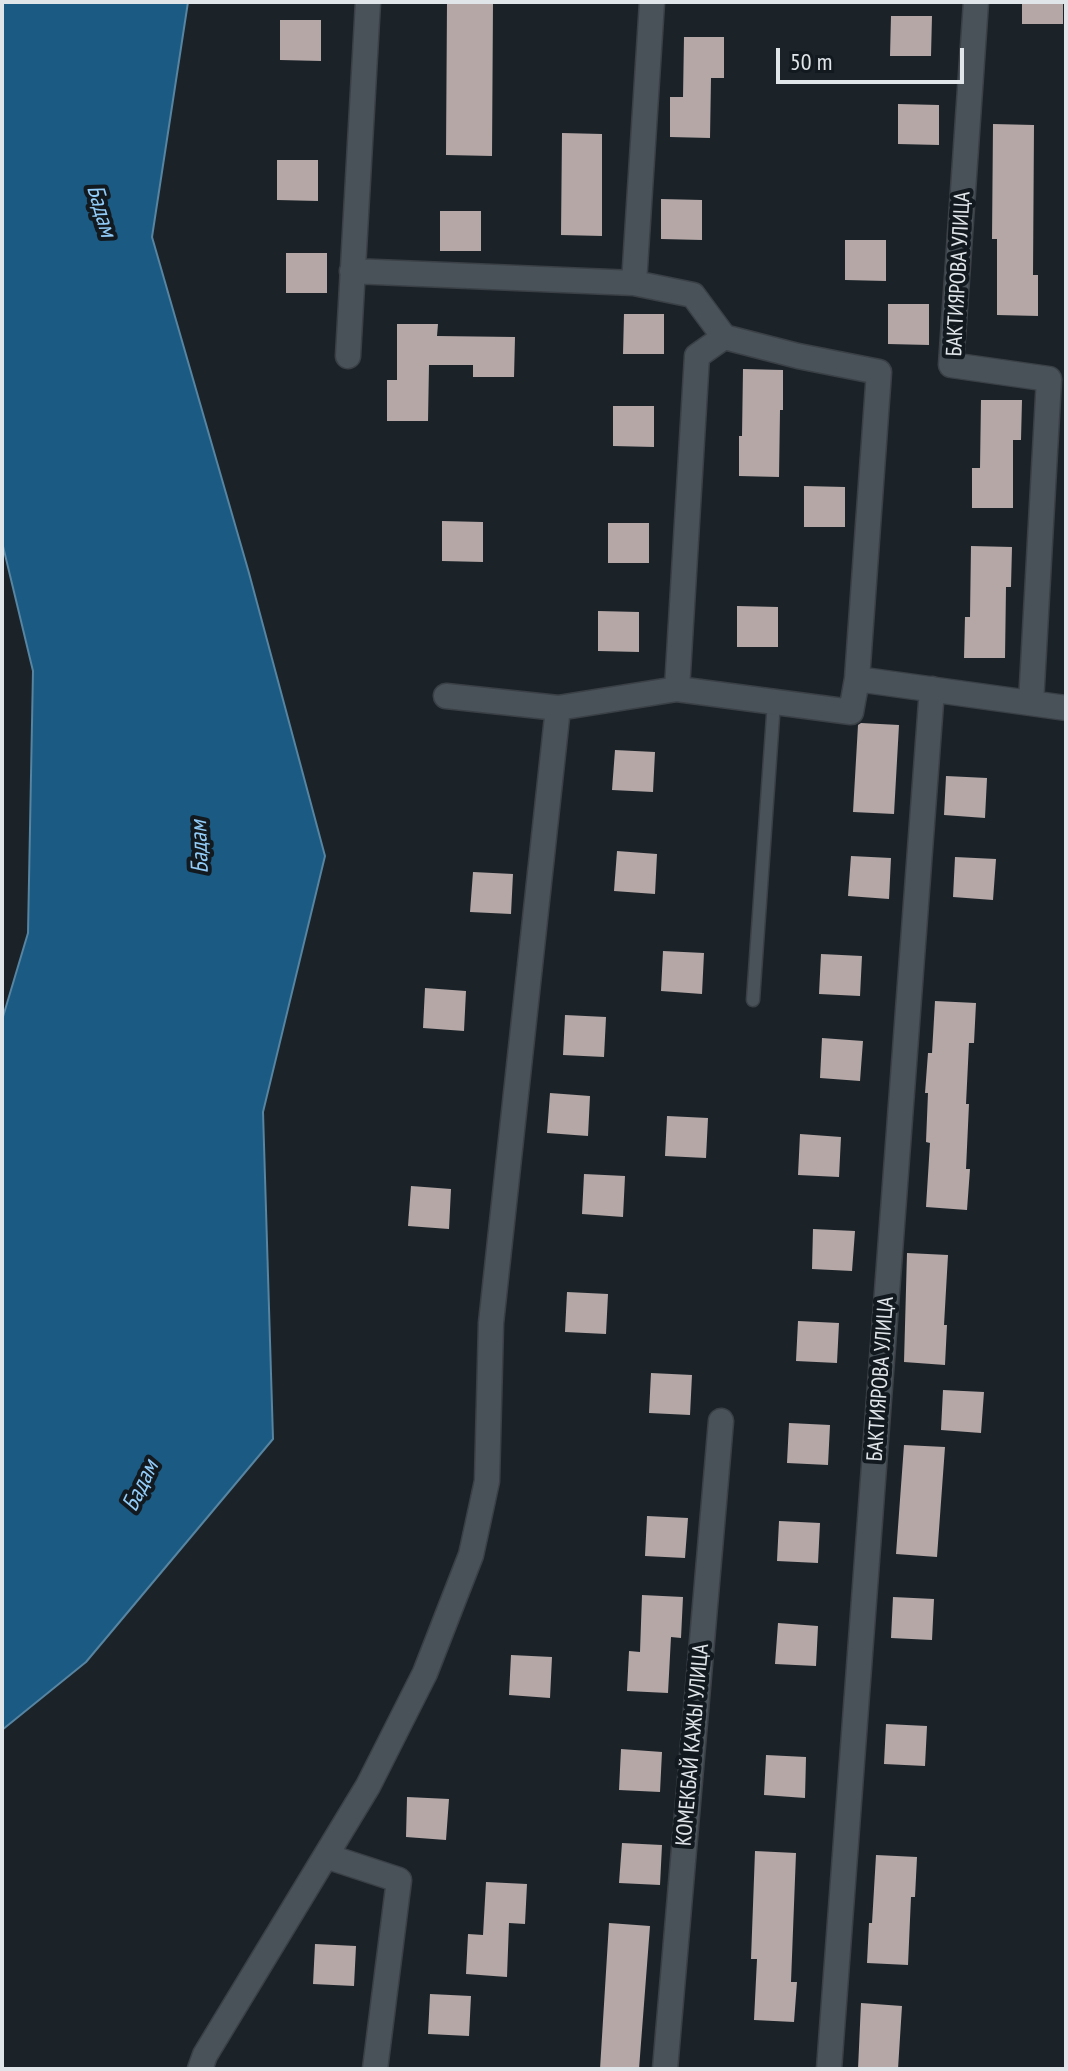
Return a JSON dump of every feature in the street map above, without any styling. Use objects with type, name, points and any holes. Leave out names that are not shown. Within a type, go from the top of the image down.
[{"type":"street","points":[[348,356],[368,2]]},
{"type":"street","points":[[634,283],[652,2]]},
{"type":"street","name":"БАКТИЯРОВА УЛИЦА","points":[[976,2],[951,365],[1049,379],[1031,703]]},
{"type":"street","points":[[352,271],[634,283],[693,295],[724,337],[879,372],[857,679],[851,712],[677,689],[558,708],[446,696]]},
{"type":"street","points":[[677,689],[697,356],[724,337]]},
{"type":"street","points":[[857,679],[1066,708]]},
{"type":"street","name":"БАКТИЯРОВА УЛИЦА","points":[[829,2069],[932,689]]},
{"type":"street","points":[[200,2069],[205,2055],[368,1786],[425,1673],[471,1555],[487,1481],[491,1323],[558,708]]},
{"type":"street","name":"КОМЕКБАЙ КАЖЫ УЛИЦА","points":[[665,2069],[721,1421]]},
{"type":"street","points":[[326,1856],[399,1880],[375,2069]]},
{"type":"lane","points":[[753,1000],[774,702]]},
{"type":"water","name":"Бадам","points":[[2,2],[188,2],[152,237],[249,573],[325,856],[263,1112],[273,1439],[86,1662],[2,1730],[2,1020],[28,933],[33,671],[2,542]]},
{"type":"building","points":[[447,2],[493,2],[492,156],[446,155]]},
{"type":"building","points":[[1022,2],[1063,2],[1063,24],[1022,24]]},
{"type":"building","points":[[891,16],[932,16],[931,56],[890,56]]},
{"type":"building","points":[[280,20],[321,20],[321,61],[280,60]]},
{"type":"building","points":[[684,37],[724,37],[724,78],[711,78],[710,138],[670,137],[670,97],[683,97]]},
{"type":"building","points":[[898,104],[939,105],[939,145],[898,144]]},
{"type":"building","points":[[993,124],[1034,125],[1033,275],[1038,275],[1038,316],[997,315],[997,239],[992,239]]},
{"type":"building","points":[[562,133],[602,134],[602,236],[561,235]]},
{"type":"building","points":[[277,160],[318,160],[318,201],[277,200]]},
{"type":"building","points":[[661,199],[702,200],[702,240],[661,239]]},
{"type":"building","points":[[440,211],[481,211],[481,251],[440,251]]},
{"type":"building","points":[[845,240],[886,240],[886,281],[845,280]]},
{"type":"building","points":[[286,253],[327,253],[327,293],[286,293]]},
{"type":"building","points":[[888,304],[929,304],[929,345],[888,344]]},
{"type":"building","points":[[624,314],[664,314],[664,354],[623,354]]},
{"type":"building","points":[[397,324],[438,324],[437,336],[515,337],[514,377],[473,377],[473,365],[429,365],[428,421],[387,421],[387,380],[397,380]]},
{"type":"building","points":[[743,369],[783,370],[779,477],[739,476]]},
{"type":"building","points":[[981,400],[1022,400],[1021,440],[1013,440],[1013,508],[972,508],[972,468],[980,468]]},
{"type":"building","points":[[613,406],[654,406],[654,447],[613,446]]},
{"type":"building","points":[[804,486],[845,487],[845,527],[804,527]]},
{"type":"building","points":[[442,521],[483,522],[483,562],[442,561]]},
{"type":"building","points":[[608,523],[649,523],[649,563],[608,563]]},
{"type":"building","points":[[971,546],[1012,547],[1011,587],[1006,587],[1005,658],[964,658],[965,617],[970,617]]},
{"type":"building","points":[[737,606],[778,607],[778,647],[737,647]]},
{"type":"building","points":[[598,611],[639,612],[639,652],[598,651]]},
{"type":"building","points":[[858,725],[899,725],[894,814],[853,812]]},
{"type":"building","points":[[615,750],[655,752],[653,792],[612,790]]},
{"type":"building","points":[[946,776],[987,778],[985,818],[944,815]]},
{"type":"building","points":[[617,851],[657,854],[655,894],[614,891]]},
{"type":"building","points":[[851,856],[891,858],[889,899],[848,896]]},
{"type":"building","points":[[955,857],[996,859],[993,900],[953,897]]},
{"type":"building","points":[[473,872],[513,874],[511,914],[470,912]]},
{"type":"building","points":[[663,951],[704,953],[702,994],[661,991]]},
{"type":"building","points":[[821,954],[862,956],[860,996],[819,994]]},
{"type":"building","points":[[425,988],[466,991],[464,1031],[423,1028]]},
{"type":"building","points":[[935,1001],[976,1003],[974,1043],[969,1043],[966,1104],[969,1104],[966,1169],[970,1169],[967,1210],[926,1207],[930,1143],[926,1142],[928,1093],[925,1093],[928,1053],[932,1053]]},
{"type":"building","points":[[565,1015],[606,1017],[604,1057],[563,1055]]},
{"type":"building","points":[[822,1038],[863,1041],[860,1081],[820,1078]]},
{"type":"building","points":[[550,1093],[590,1096],[588,1136],[547,1133]]},
{"type":"building","points":[[667,1116],[708,1118],[706,1158],[665,1156]]},
{"type":"building","points":[[800,1134],[841,1137],[839,1177],[798,1175]]},
{"type":"building","points":[[584,1174],[625,1176],[623,1217],[582,1214]]},
{"type":"building","points":[[411,1186],[451,1189],[449,1229],[408,1226]]},
{"type":"building","points":[[813,1229],[855,1231],[852,1271],[812,1269]]},
{"type":"building","points":[[907,1253],[948,1255],[945,1365],[904,1362]]},
{"type":"building","points":[[567,1292],[608,1294],[606,1334],[565,1332]]},
{"type":"building","points":[[798,1321],[839,1323],[837,1363],[796,1361]]},
{"type":"building","points":[[651,1373],[692,1375],[690,1415],[649,1413]]},
{"type":"building","points":[[943,1390],[984,1392],[981,1433],[941,1430]]},
{"type":"building","points":[[789,1423],[830,1425],[828,1465],[787,1463]]},
{"type":"building","points":[[904,1445],[945,1447],[937,1557],[896,1554]]},
{"type":"building","points":[[647,1516],[688,1518],[685,1558],[645,1556]]},
{"type":"building","points":[[779,1521],[820,1523],[818,1563],[777,1561]]},
{"type":"building","points":[[642,1595],[683,1597],[681,1638],[671,1637],[668,1693],[627,1691],[629,1651],[640,1652]]},
{"type":"building","points":[[893,1597],[934,1599],[932,1640],[891,1638]]},
{"type":"building","points":[[778,1623],[818,1626],[816,1666],[775,1664]]},
{"type":"building","points":[[511,1655],[552,1657],[550,1698],[509,1695]]},
{"type":"building","points":[[886,1724],[927,1726],[925,1766],[884,1764]]},
{"type":"building","points":[[621,1749],[662,1752],[660,1792],[619,1790]]},
{"type":"building","points":[[766,1755],[806,1757],[805,1798],[764,1795]]},
{"type":"building","points":[[407,1797],[449,1799],[446,1840],[406,1837]]},
{"type":"building","points":[[622,1843],[662,1845],[660,1885],[619,1883]]},
{"type":"building","points":[[755,1851],[796,1853],[791,1982],[797,1982],[794,2022],[754,2020],[757,1959],[751,1959]]},
{"type":"building","points":[[876,1855],[917,1857],[915,1897],[911,1897],[908,1965],[867,1963]]},
{"type":"building","points":[[486,1882],[527,1884],[525,1924],[509,1923],[507,1977],[466,1974],[468,1934],[483,1935]]},
{"type":"building","points":[[609,1923],[650,1926],[639,2069],[600,2069]]},
{"type":"building","points":[[315,1944],[356,1946],[354,1986],[313,1984]]},
{"type":"building","points":[[430,1994],[471,1996],[469,2036],[428,2034]]},
{"type":"building","points":[[861,2003],[902,2006],[898,2069],[858,2069]]}]
